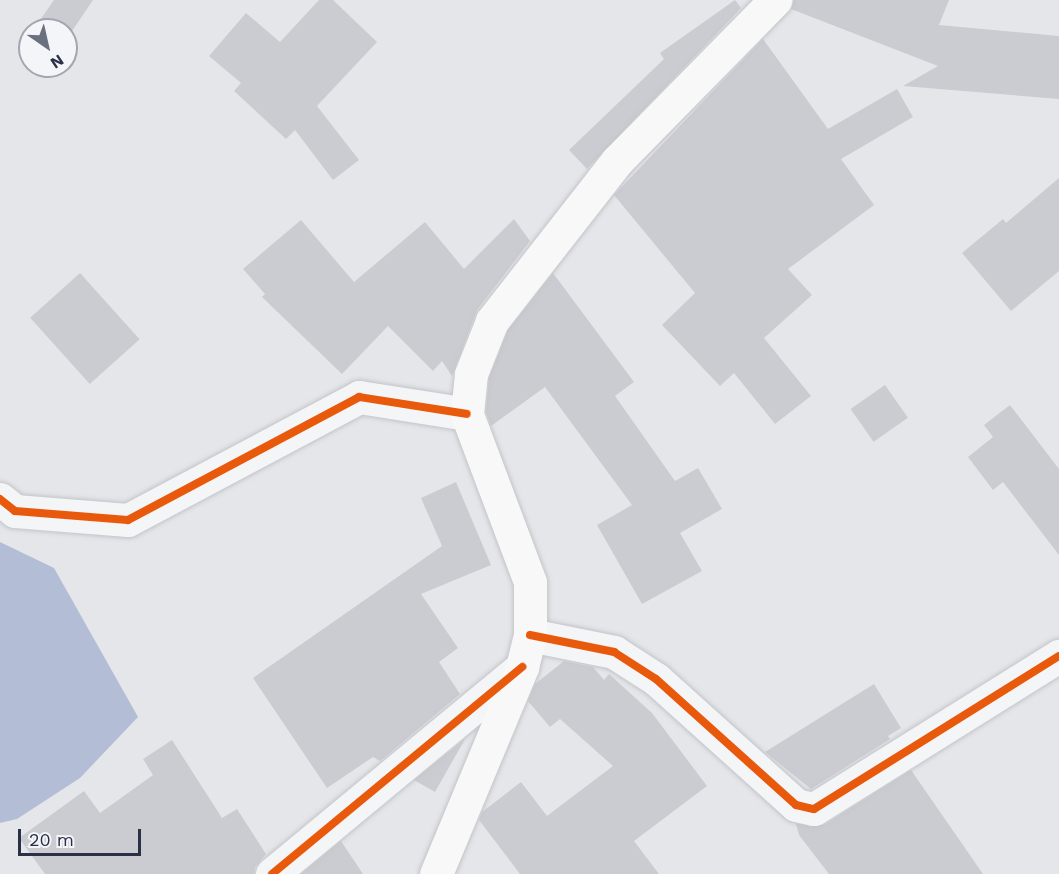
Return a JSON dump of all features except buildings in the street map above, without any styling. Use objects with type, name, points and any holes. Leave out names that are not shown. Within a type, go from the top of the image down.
[{"type":"main road","points":[[436,874],[522,667],[530,635],[530,582],[467,414],[471,374],[492,321],[617,160],[775,0]]},
{"type":"street","points":[[0,500],[15,511],[128,520],[359,397],[467,414]]},
{"type":"street","points":[[530,635],[614,652],[656,679],[796,805],[814,809],[1059,656]]},
{"type":"street","points":[[272,874],[522,667]]},
{"type":"water","points":[[0,542],[54,568],[138,717],[80,778],[17,819],[0,823]]},
{"type":"cycle path","points":[[0,499],[15,511],[128,520],[359,397],[467,414]]},
{"type":"cycle path","points":[[530,635],[614,652],[656,679],[796,805],[814,809],[1059,656]]},
{"type":"cycle path","points":[[272,874],[522,667]]}]
